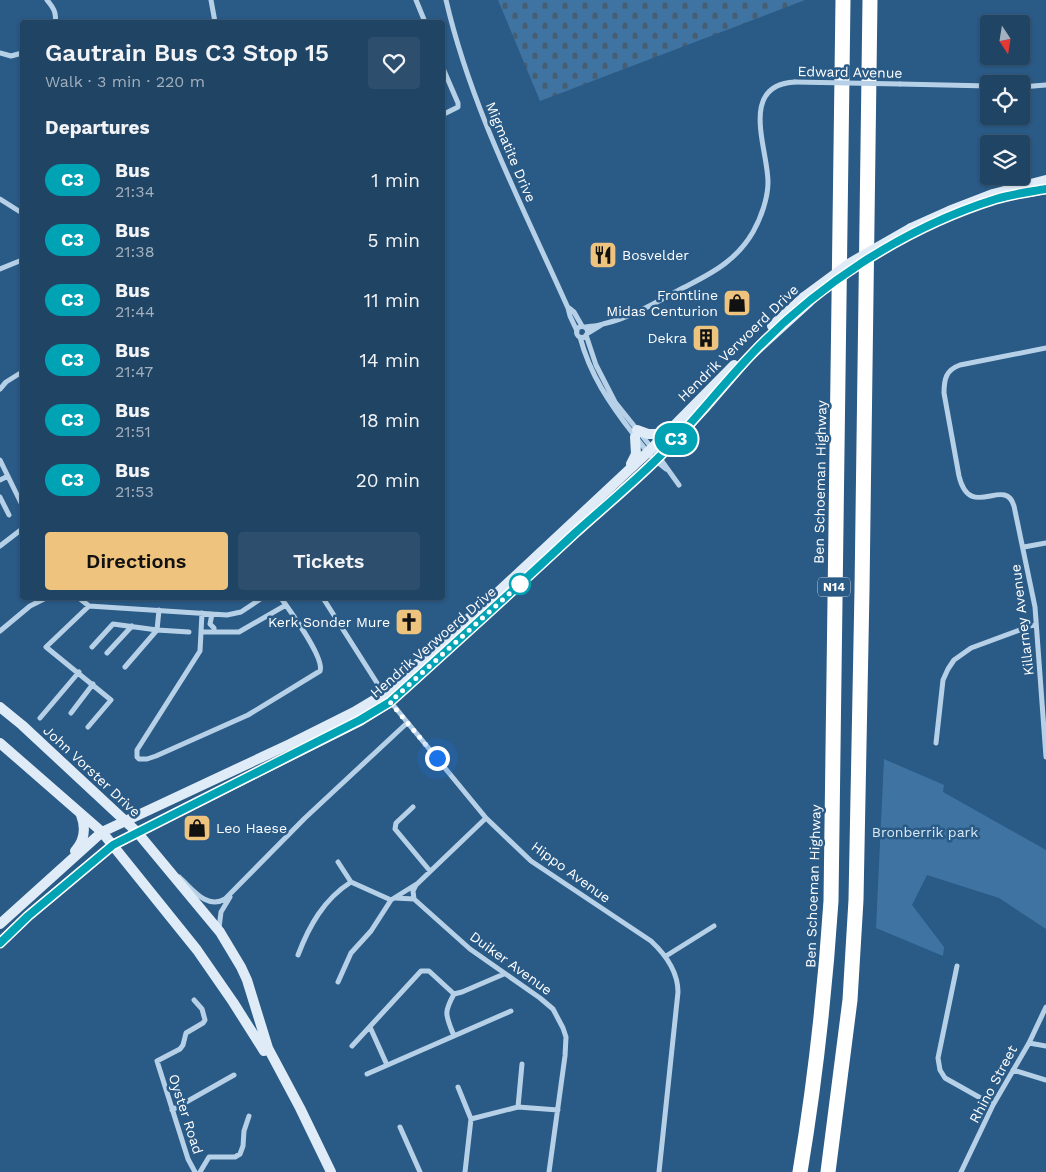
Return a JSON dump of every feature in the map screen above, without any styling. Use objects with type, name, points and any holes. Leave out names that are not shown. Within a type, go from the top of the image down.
[{"type":"highway","name":"Ben Schoeman Highway","points":[[800,1172],[825,994],[831,901],[843,0]]},
{"type":"highway","name":"N14","points":[[828,1172],[849,1010],[856,900],[870,0]]},
{"type":"main road","name":"Hendrik Verwoerd Drive","points":[[0,943],[28,916],[113,845],[342,730],[387,698],[657,459],[749,357],[807,300],[850,263],[949,211],[993,194],[1046,180]]},
{"type":"main road","name":"Hendrik Verwoerd Drive","points":[[912,230],[996,199],[1046,189]]},
{"type":"main road","name":"Hendrik Verwoerd Drive","points":[[0,924],[102,832],[387,698],[650,450],[780,318],[807,300]]},
{"type":"main road","points":[[627,471],[636,454],[636,434],[666,434]]},
{"type":"main road","name":"John Vorster Drive","points":[[0,707],[126,820],[220,932],[241,966],[247,980],[268,1048],[331,1172]]},
{"type":"main road","points":[[0,744],[102,832],[197,950],[263,1049],[297,1110],[327,1172]]},
{"type":"main road","points":[[26,899],[82,841],[85,826],[81,815]]},
{"type":"street","points":[[47,0],[54,10],[55,20]]},
{"type":"street","points":[[211,0],[215,20]]},
{"type":"street","points":[[416,0],[424,20]]},
{"type":"street","name":"Migmatite Drive","points":[[446,0],[462,60],[490,135],[568,308],[592,371],[620,420],[636,434],[679,485]]},
{"type":"street","points":[[0,53],[8,56],[15,56],[20,53]]},
{"type":"street","points":[[445,79],[458,103],[458,107],[445,114]]},
{"type":"street","name":"Edward Avenue","points":[[578,334],[587,334],[602,325],[643,308],[694,282],[727,262],[744,247],[754,231],[767,190],[768,174],[760,126],[760,111],[769,92],[781,84],[795,82],[980,86]]},
{"type":"street","points":[[1030,86],[1046,85]]},
{"type":"street","points":[[0,199],[20,212]]},
{"type":"street","points":[[0,269],[20,261]]},
{"type":"street","name":"Migmatite Drive","points":[[568,308],[574,312],[584,327],[606,387],[636,434]]},
{"type":"street","name":"Edward Avenue","points":[[584,327],[602,325]]},
{"type":"street","points":[[578,334],[578,329],[584,327]]},
{"type":"street","name":"Killarney Avenue","points":[[1046,348],[960,365],[951,369],[945,377],[944,393],[961,484],[966,492],[973,497],[1000,494],[1011,498],[1014,506],[1024,547],[1036,624],[1046,756]]},
{"type":"street","points":[[0,389],[6,382],[20,373]]},
{"type":"street","points":[[0,460],[20,501]]},
{"type":"street","points":[[0,480],[8,476]]},
{"type":"street","points":[[0,497],[9,515]]},
{"type":"street","points":[[0,546],[20,531]]},
{"type":"street","points":[[1024,547],[1046,543]]},
{"type":"street","points":[[0,632],[30,606],[42,600]]},
{"type":"street","points":[[82,600],[89,606],[231,615],[241,612],[259,600]]},
{"type":"street","points":[[202,613],[200,651],[137,750],[139,759],[148,759],[156,756],[246,716],[320,671],[322,666],[317,654],[282,600]]},
{"type":"street","name":"Hippo Avenue","points":[[324,600],[387,698],[486,818],[540,867],[651,941],[666,956],[676,978],[678,992],[659,1172]]},
{"type":"street","points":[[201,632],[238,632],[286,605]]},
{"type":"street","points":[[88,727],[111,700],[46,647],[89,606]]},
{"type":"street","points":[[125,666],[157,630],[159,610]]},
{"type":"street","points":[[212,614],[210,624],[214,628],[214,632]]},
{"type":"street","points":[[92,647],[112,624],[189,632]]},
{"type":"street","points":[[936,743],[943,680],[954,660],[971,648],[1036,624]]},
{"type":"street","points":[[108,653],[132,626]]},
{"type":"street","points":[[40,718],[79,672]]},
{"type":"street","points":[[71,713],[93,684]]},
{"type":"street","points":[[157,856],[207,901],[213,903],[222,901],[305,818],[407,723]]},
{"type":"street","points":[[412,807],[396,823],[395,829],[430,871]]},
{"type":"street","points":[[338,982],[351,953],[362,942],[393,899],[416,885],[486,818]]},
{"type":"street","points":[[338,862],[351,882],[393,899],[414,900],[413,892],[416,885]]},
{"type":"street","points":[[298,955],[306,934],[318,915],[336,894],[351,882]]},
{"type":"street","points":[[220,932],[219,917],[233,892]]},
{"type":"street","name":"Duiker Avenue","points":[[414,900],[470,949],[548,1004],[557,1014],[564,1028],[566,1037],[549,1172]]},
{"type":"street","points":[[666,956],[714,926]]},
{"type":"street","points":[[958,966],[938,1058],[940,1070],[945,1078],[993,1105]]},
{"type":"street","points":[[352,1046],[421,971],[429,971],[454,994]]},
{"type":"street","points":[[454,1036],[446,1012],[454,994],[504,974]]},
{"type":"street","name":"Oyster Road","points":[[194,1000],[202,1009],[205,1020],[186,1033],[180,1049],[157,1061],[188,1159],[195,1172]]},
{"type":"street","name":"Rhino Street","points":[[961,1172],[993,1105],[1046,1007]]},
{"type":"street","points":[[367,1074],[511,1011]]},
{"type":"street","points":[[370,1028],[387,1065]]},
{"type":"street","points":[[1028,1043],[1046,1046]]},
{"type":"street","points":[[518,1107],[522,1064]]},
{"type":"street","points":[[1013,1070],[1046,1080]]},
{"type":"street","points":[[172,1110],[234,1075]]},
{"type":"street","points":[[458,1087],[471,1120],[465,1172]]},
{"type":"street","points":[[471,1120],[518,1107],[558,1110]]},
{"type":"street","points":[[200,1172],[210,1157],[235,1157],[242,1152],[244,1130],[249,1116]]},
{"type":"street","points":[[400,1127],[420,1172]]},
{"type":"green space","points":[[498,0],[805,0],[540,101]]},
{"type":"green space","name":"Bronberrik park","points":[[884,759],[944,785],[943,792],[1046,850],[1046,929],[999,898],[927,875],[912,905],[944,947],[943,956],[876,928]]},
{"type":"bus line","name":"C3","points":[[0,943],[28,916],[113,845],[360,720],[390,702],[660,456],[749,357],[778,329],[843,275],[914,232],[952,215],[996,199],[1046,189]]},
{"type":"place","name":"Bosvelder","points":[[603,255]]},
{"type":"place","name":"Frontline Midas Centurion","points":[[737,303]]},
{"type":"place","name":"Dekra","points":[[706,338]]},
{"type":"place","name":"Kerk Sonder Mure","points":[[409,622]]},
{"type":"place","name":"Leo Haese","points":[[197,828]]},
{"type":"route","points":[[437,758],[390,702],[520,584]]}]
